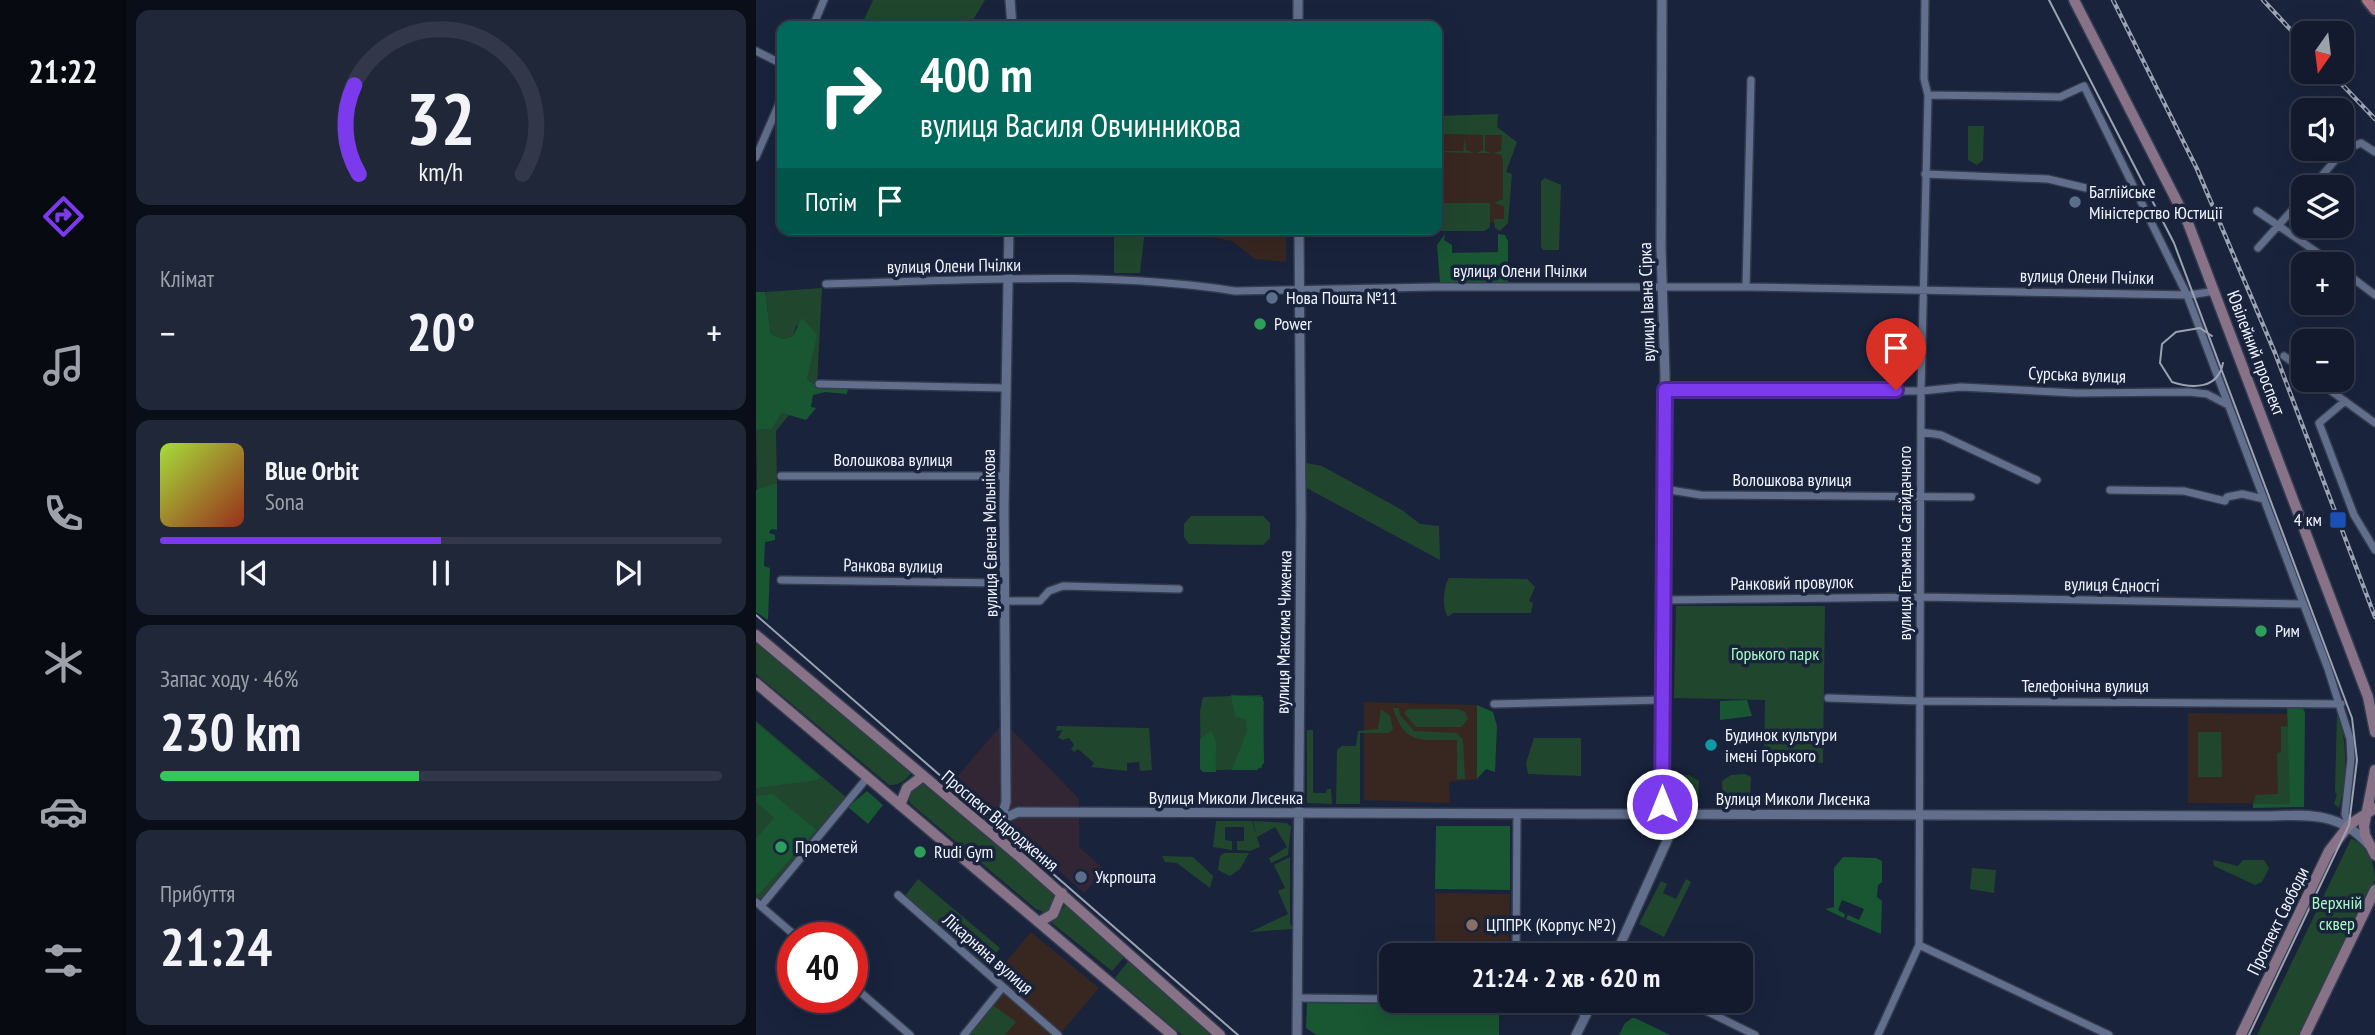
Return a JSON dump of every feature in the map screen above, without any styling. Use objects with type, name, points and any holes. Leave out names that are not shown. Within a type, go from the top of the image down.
[{"type":"main road","name":"Ювілейний проспект","points":[[2074,0],[2188,223],[2365,687],[2375,732]]},
{"type":"main road","points":[[2367,0],[2375,10]]},
{"type":"main road","name":"Проспект Відродження","points":[[756,635],[1062,893],[1220,1035]]},
{"type":"main road","points":[[756,683],[1172,1035]]},
{"type":"main road","points":[[2372,851],[2365,835],[2365,816],[2375,770]]},
{"type":"main road","points":[[900,805],[906,788],[923,776]]},
{"type":"main road","points":[[2349,825],[2375,809]]},
{"type":"main road","points":[[2372,851],[2367,833],[2375,809]]},
{"type":"main road","name":"Проспект Свободи","points":[[2241,1035],[2329,851],[2349,825]]},
{"type":"main road","points":[[2305,1035],[2375,890]]},
{"type":"main road","points":[[1040,922],[1053,914],[1062,893]]},
{"type":"street","points":[[815,21],[824,0]]},
{"type":"street","points":[[1010,0],[1012,21]]},
{"type":"street","points":[[1298,0],[1298,21]]},
{"type":"street","name":"вулиця Івана Сірка","points":[[1661,814],[1665,390],[1662,287],[1662,0]]},
{"type":"street","name":"вулиця Гетьмана Сагайдачного","points":[[1878,1035],[1919,945],[1922,289],[1928,95],[1924,79],[1925,0]]},
{"type":"street","points":[[756,51],[777,62]]},
{"type":"street","points":[[1746,287],[1751,80]]},
{"type":"street","points":[[1928,95],[2060,97],[2084,86],[2187,295],[2229,405],[2341,704],[2351,749],[2345,814],[2349,825],[2372,851]]},
{"type":"street","points":[[756,157],[777,109]]},
{"type":"street","points":[[2322,175],[2344,150],[2361,143],[2375,152]]},
{"type":"street","points":[[1925,174],[2048,179],[2086,188]]},
{"type":"street","points":[[2257,211],[2317,252]]},
{"type":"street","points":[[2258,248],[2291,212]]},
{"type":"street","name":"вулиця Євгена Мельнікова","points":[[992,833],[1004,815],[1006,802],[1007,601],[1004,583],[1004,476],[1009,235]]},
{"type":"street","name":"вулиця Максима Чиженка","points":[[1297,1035],[1301,515],[1299,235]]},
{"type":"street","points":[[2354,279],[2375,295]]},
{"type":"street","name":"вулиця Олени Пчілки","points":[[826,284],[1008,281],[1181,283],[1235,291],[1746,287],[2187,295],[2215,291]]},
{"type":"street","points":[[2284,356],[2291,361]]},
{"type":"street","points":[[819,384],[1005,388]]},
{"type":"street","name":"Сурська вулиця","points":[[1665,390],[1921,391],[1961,387],[2077,393],[2189,392],[2207,394],[2229,405]]},
{"type":"street","points":[[2333,392],[2375,423]]},
{"type":"street","points":[[2345,401],[2319,423],[2354,515],[2375,550]]},
{"type":"street","points":[[1921,432],[1941,435],[2037,480]]},
{"type":"street","name":"Волошкова вулиця","points":[[781,476],[1004,476]]},
{"type":"street","name":"Волошкова вулиця","points":[[1664,489],[1701,495],[1971,497]]},
{"type":"street","points":[[2110,490],[2184,491],[2225,501],[2227,497],[2242,494],[2264,499]]},
{"type":"street","name":"Ранкова вулиця","points":[[781,580],[1004,583]]},
{"type":"street","points":[[1007,601],[1040,601],[1049,591],[1063,586],[1179,590]]},
{"type":"street","name":"Ранковий провулок","points":[[1663,600],[1921,597]]},
{"type":"street","name":"вулиця Єдності","points":[[1921,597],[2303,604]]},
{"type":"street","name":"Телефонічна вулиця","points":[[1828,698],[2341,704]]},
{"type":"street","points":[[1494,704],[1662,700]]},
{"type":"street","points":[[779,922],[759,904],[867,778]]},
{"type":"street","points":[[992,833],[1007,817],[1018,812],[1006,802]]},
{"type":"street","name":"Вулиця Миколи Лисенка","points":[[1018,812],[2331,817],[2349,825]]},
{"type":"street","points":[[1516,943],[1517,813]]},
{"type":"street","points":[[1661,814],[1671,832]]},
{"type":"street","points":[[1621,943],[1671,832],[1690,814]]},
{"type":"street","name":"Лікарняна вулиця","points":[[898,895],[1058,1035]]},
{"type":"street","points":[[1919,945],[2109,1035]]},
{"type":"street","points":[[964,1035],[1002,988]]},
{"type":"street","points":[[1297,998],[1379,999]]},
{"type":"street","points":[[868,999],[910,1035]]},
{"type":"street","points":[[1582,1013],[1583,1021]]},
{"type":"street","points":[[1576,1035],[1587,1013]]},
{"type":"street","points":[[1710,1013],[1755,1035]]},
{"type":"shaded area","points":[[1442,134],[1503,135],[1505,223],[1442,221]]},
{"type":"shaded area","points":[[1201,235],[1286,235],[1286,262],[1255,259],[1232,241]]},
{"type":"shaded area","points":[[1364,702],[1477,705],[1477,779],[1449,782],[1450,803],[1364,800]]},
{"type":"shaded area","points":[[2188,713],[2287,714],[2290,804],[2188,803]]},
{"type":"shaded area","points":[[1004,722],[1079,799],[1079,847],[1105,870],[1084,893],[955,779]]},
{"type":"shaded area","name":"ЦППРК (Корпус №2)","points":[[1435,893],[1510,894],[1509,943],[1435,943]]},
{"type":"shaded area","points":[[1031,932],[1099,988],[1060,1034],[993,977]]},
{"type":"shaded area","points":[[1003,991],[1053,1035],[967,1035]]},
{"type":"green space","points":[[873,0],[985,0],[970,21],[863,21]]},
{"type":"green space","points":[[1498,114],[1497,127],[1517,142],[1506,172],[1512,174],[1508,223],[1500,231],[1495,228],[1494,219],[1504,219],[1504,206],[1494,203],[1503,199],[1503,160],[1501,155],[1494,153],[1501,151],[1502,135],[1485,135],[1485,151],[1492,153],[1476,153],[1483,150],[1483,135],[1442,134],[1442,116]]},
{"type":"green space","points":[[1968,126],[1984,126],[1983,160],[1977,165],[1968,160]]},
{"type":"green space","points":[[1465,137],[1466,150],[1474,153],[1442,151],[1463,151]]},
{"type":"green space","points":[[1545,178],[1561,185],[1559,250],[1543,250],[1541,247],[1541,181]]},
{"type":"green space","points":[[1442,203],[1490,203],[1490,227],[1484,231],[1442,231]]},
{"type":"green space","points":[[1445,234],[1444,240],[1452,245],[1452,253],[1498,252],[1498,234],[1505,235],[1508,241],[1508,282],[1440,282],[1437,245]]},
{"type":"green space","points":[[1114,235],[1144,235],[1140,273],[1114,273]]},
{"type":"green space","points":[[822,288],[817,386],[807,379],[797,324],[793,336],[783,339],[771,334],[765,292]]},
{"type":"green space","points":[[756,292],[765,292],[771,334],[783,339],[793,336],[802,318],[817,335],[807,379],[817,386],[848,388],[847,394],[825,392],[813,395],[811,407],[816,408],[806,420],[782,413],[772,429],[756,429]]},
{"type":"green space","points":[[782,413],[789,415],[776,431],[777,483],[757,491],[756,429],[772,429]]},
{"type":"green space","points":[[1306,463],[1322,466],[1402,510],[1420,524],[1439,526],[1440,560],[1303,486]]},
{"type":"green space","points":[[777,483],[777,530],[771,529],[769,533],[775,535],[775,540],[765,542],[764,566],[770,568],[768,620],[756,612],[756,490]]},
{"type":"green space","points":[[1191,516],[1263,516],[1270,523],[1270,538],[1263,545],[1189,544],[1184,537],[1184,524]]},
{"type":"green space","points":[[1449,578],[1527,579],[1535,587],[1529,601],[1533,603],[1531,613],[1453,613],[1448,617],[1444,598]]},
{"type":"green space","name":"Горького парк","points":[[1676,606],[1825,606],[1823,763],[1764,762],[1765,700],[1674,698]]},
{"type":"green space","points":[[756,642],[911,773],[909,776],[899,783],[889,785],[756,674]]},
{"type":"green space","points":[[1231,695],[1263,697],[1264,763],[1257,770],[1232,770],[1247,731],[1246,720],[1235,716]]},
{"type":"green space","points":[[1261,695],[1264,702],[1262,768],[1201,771],[1200,711],[1203,697]]},
{"type":"green space","points":[[1747,700],[1752,716],[1720,720],[1720,701]]},
{"type":"green space","points":[[1477,705],[1493,712],[1497,726],[1495,772],[1486,769],[1477,779]]},
{"type":"green space","points":[[2287,707],[2302,707],[2305,712],[2304,807],[2253,808],[2253,804],[2290,804]]},
{"type":"green space","points":[[1393,708],[1399,708],[1400,715],[1414,731],[1457,733],[1463,740],[1465,779],[1457,779],[1457,740],[1425,740],[1410,735],[1403,729]]},
{"type":"green space","points":[[1381,709],[1390,716],[1393,729],[1389,733],[1360,733],[1360,804],[1336,804],[1337,750],[1342,746],[1356,746],[1358,731],[1378,729]]},
{"type":"green space","points":[[1408,709],[1458,709],[1465,712],[1468,719],[1461,727],[1416,727],[1404,713]]},
{"type":"green space","points":[[2337,712],[2343,735],[2345,760],[2339,808],[2334,804],[2337,794]]},
{"type":"green space","name":"Прометей","points":[[756,721],[847,798],[761,901],[756,897]]},
{"type":"green space","points":[[756,723],[820,777],[817,780],[756,788]]},
{"type":"green space","points":[[1057,726],[1149,728],[1152,770],[1140,771],[1139,762],[1127,763],[1127,771],[1091,767],[1094,763],[1078,749],[1074,752],[1071,749],[1074,745],[1069,738],[1062,740],[1058,737],[1063,730],[1056,731]]},
{"type":"green space","points":[[2281,726],[2290,727],[2290,804],[2253,804],[2256,795],[2278,794],[2277,753],[2281,752]]},
{"type":"green space","points":[[1307,730],[1313,730],[1313,793],[1326,793],[1327,789],[1331,789],[1332,804],[1307,803]]},
{"type":"green space","points":[[1211,731],[1216,745],[1216,772],[1203,772],[1200,769],[1200,739]]},
{"type":"green space","points":[[2198,732],[2221,732],[2222,777],[2198,777]]},
{"type":"green space","points":[[1534,738],[1581,738],[1581,776],[1528,774],[1526,763]]},
{"type":"green space","points":[[1745,774],[1751,777],[1750,799],[1745,803],[1723,801],[1722,781],[1731,775]]},
{"type":"green space","points":[[1689,775],[1699,781],[1698,801],[1673,801],[1673,776]]},
{"type":"green space","points":[[918,782],[924,782],[1053,893],[1054,901],[1051,907],[1044,912],[1036,909],[911,804],[907,797]]},
{"type":"green space","points":[[867,791],[883,805],[868,824],[848,807]]},
{"type":"green space","points":[[773,794],[816,830],[759,894],[756,894],[756,839],[774,818],[756,802],[756,796]]},
{"type":"green space","points":[[1216,821],[1252,821],[1260,847],[1250,851],[1237,850],[1237,841],[1244,841],[1244,827],[1225,827],[1225,840],[1232,841],[1232,850],[1213,847]]},
{"type":"green space","points":[[1253,821],[1287,823],[1291,827],[1288,855],[1271,863],[1269,858],[1287,847],[1275,827],[1257,837]]},
{"type":"green space","points":[[1436,826],[1510,826],[1510,890],[1435,889]]},
{"type":"green space","name":"Верхній сквер","points":[[2351,839],[2361,845],[2369,855],[2375,880],[2300,1035],[2257,1035]]},
{"type":"green space","points":[[1224,853],[1249,853],[1240,869],[1230,876],[1218,870],[1220,856]]},
{"type":"green space","points":[[1162,856],[1193,857],[1213,876],[1210,888],[1177,863],[1165,862]]},
{"type":"green space","points":[[1290,857],[1290,923],[1293,929],[1250,932],[1288,914],[1278,891],[1285,888],[1274,865]]},
{"type":"green space","points":[[1843,857],[1876,858],[1882,861],[1882,882],[1878,885],[1877,897],[1882,901],[1881,934],[1846,919],[1848,915],[1859,920],[1864,909],[1842,900],[1838,910],[1845,914],[1844,918],[1825,909],[1834,907],[1834,868]]},
{"type":"green space","points":[[2213,860],[2238,866],[2243,860],[2264,860],[2269,868],[2262,882],[2255,885],[2214,866]]},
{"type":"green space","points":[[1972,868],[1996,870],[1994,893],[1970,889]]},
{"type":"green space","points":[[918,879],[1000,948],[986,967],[904,897]]},
{"type":"green space","points":[[1686,879],[1691,882],[1664,937],[1639,924],[1661,881],[1667,884],[1663,893],[1676,899]]},
{"type":"green space","points":[[1066,904],[1126,955],[1112,971],[1052,923]]},
{"type":"green space","points":[[1129,960],[1215,1035],[1182,1035],[1115,978]]},
{"type":"green space","points":[[1307,1003],[1379,1004],[1379,1013],[1499,1013],[1499,1035],[1316,1035],[1306,1028]]},
{"type":"green space","points":[[993,1005],[1016,1022],[1005,1035],[967,1035]]},
{"type":"green space","points":[[1632,1018],[1670,1035],[1619,1035],[1625,1023]]},
{"type":"tram line","points":[[2049,0],[2174,243],[2352,718],[2357,760],[2349,825],[2249,1035]]},
{"type":"tram line","points":[[2212,336],[2200,328],[2176,332],[2162,344],[2160,363],[2172,382],[2188,386],[2210,382],[2216,378],[2223,363]]},
{"type":"tram line","points":[[756,615],[1238,1035]]},
{"type":"railway","points":[[2113,0],[2197,169],[2275,353],[2375,617]]},
{"type":"railway","points":[[2263,0],[2291,30]]},
{"type":"railway","points":[[2341,84],[2375,119]]},
{"type":"place","name":"Баглійське Міністерство Юстиції","points":[[2075,202]]},
{"type":"place","name":"Нова Пошта №11","points":[[1272,298]]},
{"type":"place","name":"Power","points":[[1260,324]]},
{"type":"place","name":"4 км","points":[[2338,520]]},
{"type":"place","name":"Рим","points":[[2261,631]]},
{"type":"place","name":"Будинок культури імені Горького","points":[[1711,745]]},
{"type":"place","name":"Прометей","points":[[781,847]]},
{"type":"place","name":"Rudi Gym","points":[[920,852]]},
{"type":"place","name":"Укрпошта","points":[[1081,877]]},
{"type":"place","name":"ЦППРК (Корпус №2)","points":[[1472,925]]},
{"type":"route","points":[[1662,804],[1665,390],[1896,390]]}]
